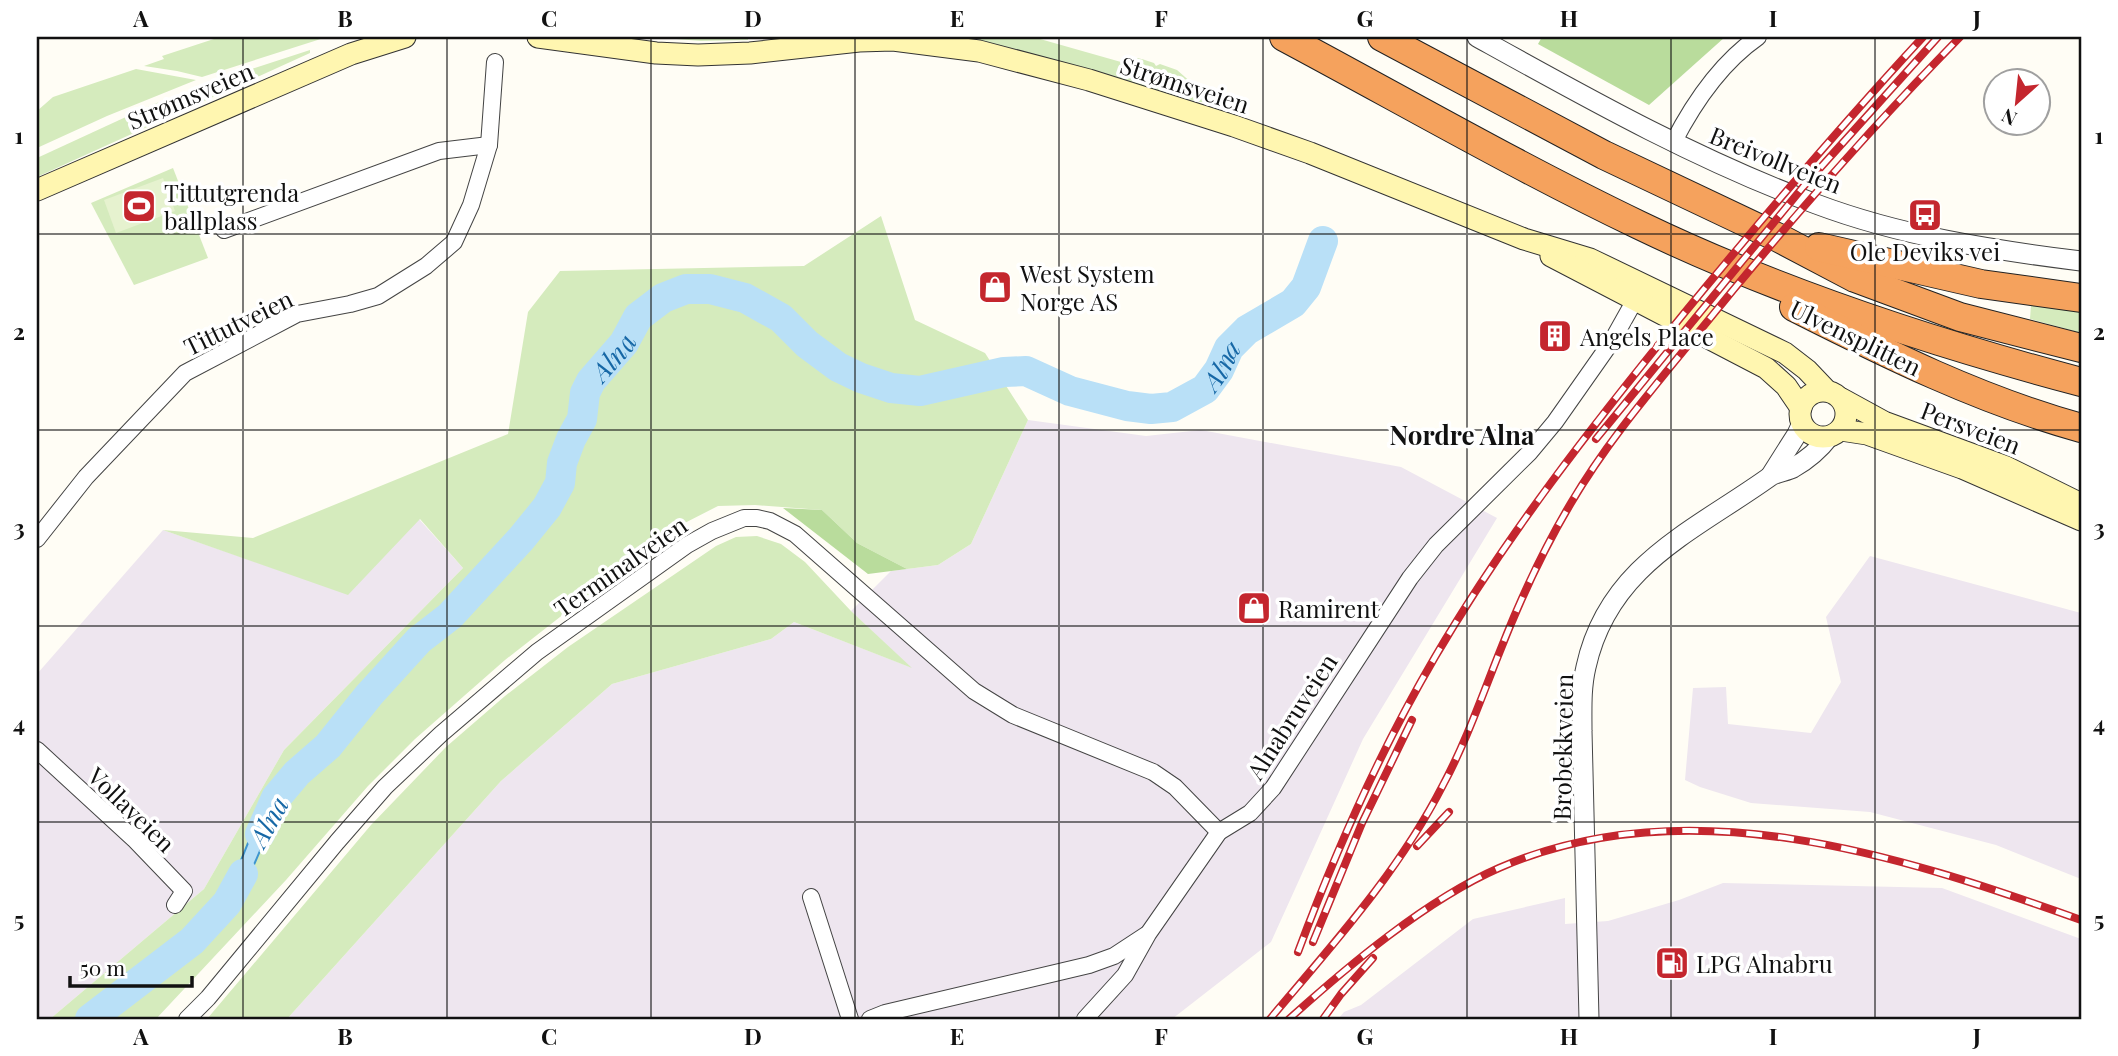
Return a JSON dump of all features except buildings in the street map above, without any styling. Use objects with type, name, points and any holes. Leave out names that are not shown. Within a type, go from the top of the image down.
[{"type":"highway","points":[[1284,37],[1640,226],[1783,286],[1877,321],[2081,382]]},
{"type":"highway","points":[[1382,37],[1604,155],[1779,238],[1855,278],[1960,317],[2081,348]]},
{"type":"highway","name":"Ulvensplitten","points":[[1640,226],[1928,373],[2015,407],[2081,428]]},
{"type":"highway","points":[[1779,238],[1981,284],[2081,298]]},
{"type":"main road","name":"Strømsveien","points":[[37,190],[340,59],[405,37]]},
{"type":"main road","name":"Strømsveien","points":[[538,37],[561,42],[595,41],[656,53],[722,55],[892,40],[979,51],[1089,80],[1234,126],[1357,171],[1528,240],[1590,259],[1766,368],[1786,386],[1801,415]]},
{"type":"main road","name":"Strømsveien","points":[[1640,292],[1785,353],[1834,395]]},
{"type":"main road","points":[[1810,394],[1834,395],[1845,404],[1847,418],[1835,433],[1816,436],[1801,415],[1810,394]]},
{"type":"main road","name":"Persveien","points":[[1834,395],[1884,422],[2004,466],[2081,504]]},
{"type":"main road","name":"Persveien","points":[[1835,433],[1867,434],[1962,468],[2081,520]]},
{"type":"street","name":"Breivollveien","points":[[1477,37],[1673,143],[1818,205],[1891,227],[1985,248],[2081,261]]},
{"type":"street","points":[[1673,143],[1696,103],[1735,57],[1758,37]]},
{"type":"street","name":"Tittutveien","points":[[37,539],[86,477],[185,373],[296,314],[378,296],[426,266],[454,243],[471,205],[489,145],[495,62]]},
{"type":"street","points":[[224,230],[439,151],[489,145]]},
{"type":"street","name":"Alnabruveien","points":[[1085,1019],[1125,975],[1148,934],[1219,832],[1250,813],[1269,793],[1410,578],[1436,545],[1530,452],[1555,422],[1598,361],[1640,292]]},
{"type":"street","name":"Brobekkveien","points":[[1771,475],[1797,435],[1801,415]]},
{"type":"street","name":"Brobekkveien","points":[[1589,1019],[1582,731],[1583,685],[1595,638],[1618,595],[1641,567],[1665,547],[1771,475],[1802,461],[1835,433]]},
{"type":"street","name":"Terminalveien","points":[[187,1019],[223,981],[385,787],[441,734],[537,652],[591,613],[687,545],[744,518],[770,521],[795,534],[974,691],[1013,715],[1153,772],[1175,788],[1219,832]]},
{"type":"street","name":"Vollaveien","points":[[37,750],[135,839],[184,891],[175,905]]},
{"type":"street","points":[[811,897],[850,1019]]},
{"type":"street","name":"Alnabruveien","points":[[870,1019],[885,1013],[1088,965],[1114,956],[1148,934]]},
{"type":"shaded area","points":[[1028,420],[1146,436],[1201,430],[1401,467],[1497,518],[1363,739],[1271,942],[1172,1019],[287,1019],[501,781],[612,684],[771,639],[794,622],[910,667],[851,611],[891,571],[938,565],[971,544]]},
{"type":"shaded area","points":[[419,519],[463,568],[284,750],[204,889],[50,1019],[37,1019],[37,674],[163,530],[348,594]]},
{"type":"shaded area","points":[[1870,556],[2081,613],[2081,879],[1996,845],[1870,812],[1751,803],[1685,780],[1693,688],[1726,687],[1728,724],[1811,733],[1841,682],[1826,617]]},
{"type":"shaded area","points":[[1723,883],[1942,888],[2081,939],[2081,1019],[1338,1019],[1344,1012],[1361,1005],[1473,919],[1565,898],[1565,924],[1608,921],[1679,900]]},
{"type":"green space","points":[[220,37],[327,37],[202,77],[144,66],[164,59],[162,56]]},
{"type":"green space","points":[[651,37],[748,37],[748,40],[701,41]]},
{"type":"green space","points":[[962,37],[1033,37],[1121,62],[1129,58],[1141,59],[1156,66],[1160,64],[1177,70],[1193,84],[1207,91],[1208,96],[1204,102],[1198,102],[1081,67]]},
{"type":"green space","points":[[1542,37],[1725,37],[1649,105],[1538,44]]},
{"type":"green space","points":[[310,50],[310,53],[37,177],[37,158],[154,104]]},
{"type":"green space","points":[[136,69],[196,80],[37,148],[37,111],[53,97]]},
{"type":"green space","points":[[173,168],[208,258],[134,285],[91,203]]},
{"type":"green space","name":"Tittutgrenda ballplass","points":[[163,178],[175,211],[116,233],[104,200]]},
{"type":"green space","points":[[881,216],[915,320],[985,353],[1028,420],[971,544],[938,565],[907,569],[857,543],[822,510],[755,505],[718,506],[671,530],[505,660],[415,739],[368,786],[286,880],[156,1019],[50,1019],[204,889],[284,750],[463,568],[420,519],[348,595],[163,530],[253,538],[508,434],[528,312],[560,271],[804,266]]},
{"type":"green space","points":[[2031,305],[2081,311],[2081,333],[2030,319]]},
{"type":"green space","points":[[783,508],[822,510],[857,543],[907,569],[868,574]]},
{"type":"green space","points":[[757,536],[781,544],[805,562],[851,611],[912,668],[794,622],[771,639],[612,684],[501,781],[287,1019],[207,1019],[371,825],[446,747],[568,647],[716,546],[736,537]]},
{"type":"water","name":"Alna","points":[[269,793],[281,802],[253,867],[228,913],[216,903],[240,863]]},
{"type":"waterway","name":"Alna","points":[[260,834],[276,798],[297,773],[328,746],[369,695],[419,640],[450,616],[547,507],[560,483],[562,463],[582,419],[585,393],[591,381],[624,343],[638,317],[663,298],[686,289],[710,289],[745,298],[781,318],[807,344],[838,367],[891,388],[920,391],[1004,372],[1026,371],[1070,391],[1127,406],[1151,409],[1172,407],[1205,389],[1219,370],[1229,348],[1247,330],[1293,303],[1306,287],[1323,241]]},
{"type":"waterway","name":"Alna","points":[[90,1019],[192,941],[227,903],[243,874]]},
{"type":"railway","points":[[1298,952],[1344,839],[1396,728],[1435,657],[1491,568],[1583,441],[1681,317],[1800,176],[1923,37]]},
{"type":"railway","points":[[1596,439],[1803,187],[1938,37]]},
{"type":"railway","points":[[1270,1019],[1363,907],[1425,817],[1459,752],[1532,576],[1561,521],[1601,457],[1650,392],[1796,216],[1860,143],[1960,37]]},
{"type":"railway","points":[[1313,942],[1362,823],[1412,720]]},
{"type":"railway","points":[[1417,846],[1449,812]]},
{"type":"railway","points":[[1289,1019],[1389,936],[1471,882],[1499,868],[1571,844],[1644,832],[1718,831],[1792,839],[1866,853],[1940,873],[2081,920]]},
{"type":"railway","points":[[1323,1019],[1373,958]]},
{"type":"place","name":"Tittutgrenda ballplass","points":[[139,206]]},
{"type":"place","name":"Ole Deviks vei","points":[[1925,215]]},
{"type":"place","name":"West System Norge AS","points":[[995,287]]},
{"type":"place","name":"Angels Place","points":[[1555,336]]},
{"type":"place","name":"Ramirent","points":[[1254,608]]},
{"type":"place","name":"LPG Alnabru","points":[[1672,963]]},
{"type":"district","name":"Nordre Alna","points":[[1462,434]]}]
